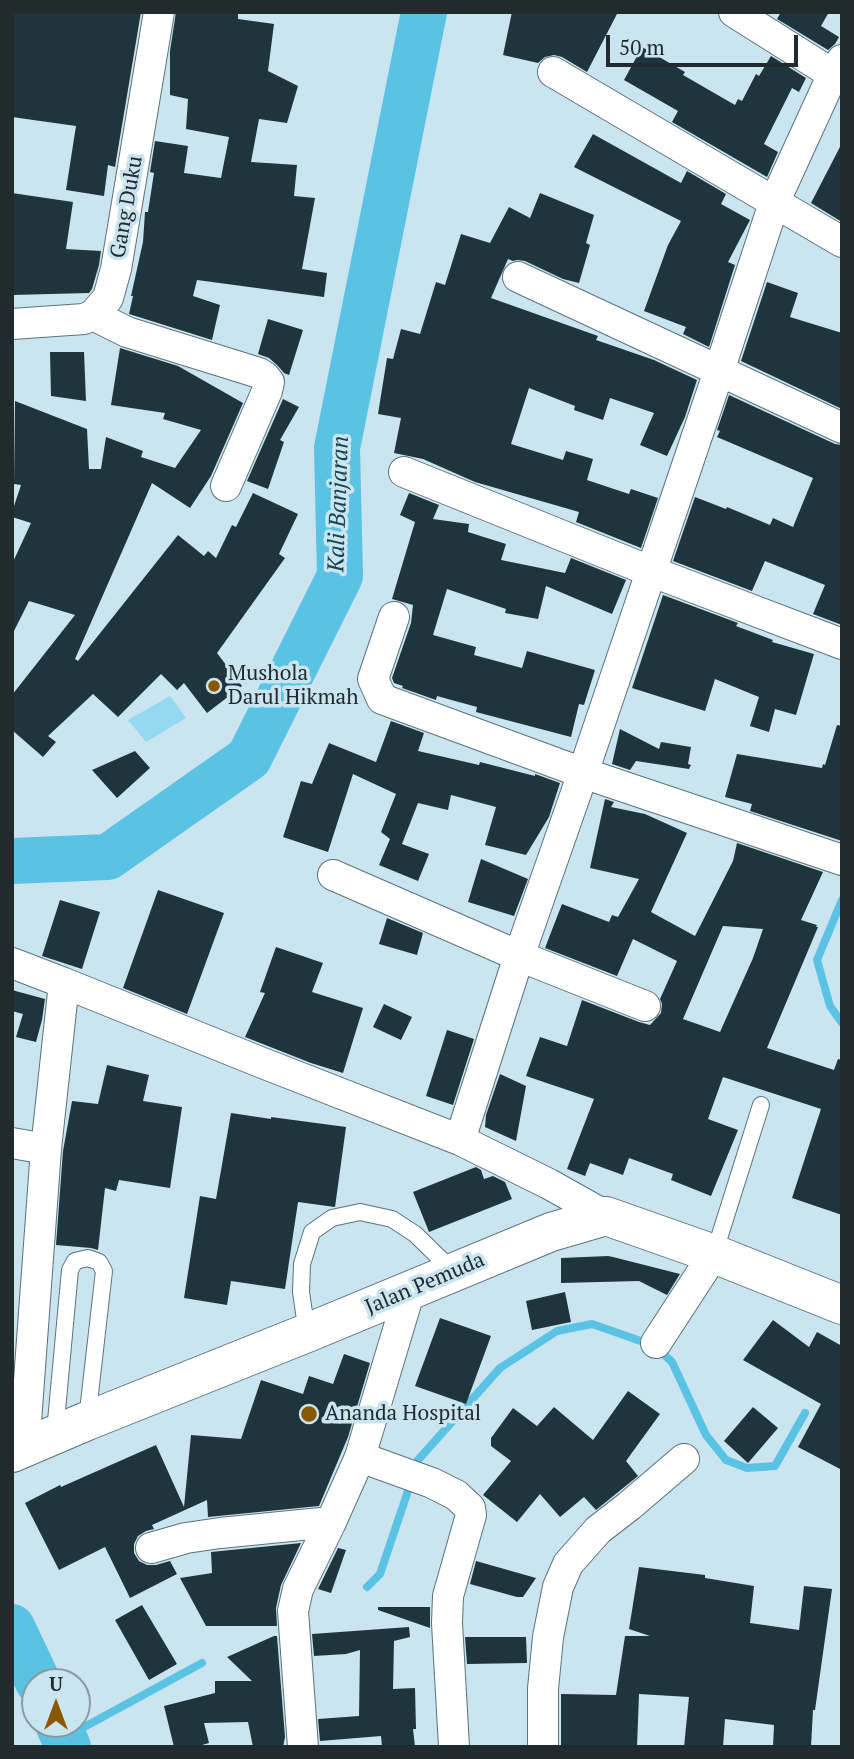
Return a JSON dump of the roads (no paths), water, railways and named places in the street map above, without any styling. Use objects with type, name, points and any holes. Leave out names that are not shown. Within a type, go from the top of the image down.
[{"type":"main road","points":[[606,1216],[715,1254],[842,1306]]},
{"type":"main road","name":"Jalan Pemuda","points":[[44,1439],[551,1232],[606,1216]]},
{"type":"street","name":"Gang Duku","points":[[93,315],[108,298],[116,269],[159,12]]},
{"type":"street","points":[[460,1140],[519,956],[583,774],[774,203],[839,71],[734,12]]},
{"type":"street","points":[[553,72],[842,242]]},
{"type":"street","points":[[518,277],[842,428]]},
{"type":"street","points":[[12,324],[61,321],[93,315],[127,332],[265,377],[269,382],[267,391],[226,486]]},
{"type":"street","points":[[404,472],[650,571],[842,644]]},
{"type":"street","points":[[394,617],[373,679],[382,699],[583,774],[842,860]]},
{"type":"street","points":[[333,875],[519,956],[645,1006]]},
{"type":"street","points":[[12,963],[460,1140],[606,1216]]},
{"type":"street","points":[[44,1439],[46,1149],[64,984]]},
{"type":"street","points":[[12,1143],[46,1149]]},
{"type":"street","points":[[656,1343],[715,1254]]},
{"type":"street","points":[[303,1747],[293,1611],[298,1590],[360,1457],[410,1290]]},
{"type":"street","points":[[360,1457],[419,1478],[456,1495],[470,1508],[471,1515],[448,1596],[454,1747]]},
{"type":"street","points":[[543,1747],[543,1689],[548,1637],[558,1587],[568,1564],[598,1530],[684,1459]]},
{"type":"street","points":[[151,1548],[186,1538],[220,1533],[331,1522]]},
{"type":"lane","points":[[715,1254],[761,1105]]},
{"type":"lane","points":[[307,1333],[301,1292],[302,1264],[313,1232],[332,1218],[360,1212],[392,1219],[415,1234],[454,1272]]},
{"type":"lane","points":[[88,1258],[99,1262],[104,1271],[44,1439],[70,1270],[75,1261],[88,1258]]},
{"type":"waterway","name":"Kali Banjaran","points":[[12,861],[108,857],[249,758],[340,576],[337,448],[424,12]]},
{"type":"waterway","points":[[842,900],[817,960],[830,1006],[842,1023]]},
{"type":"waterway","points":[[415,1470],[418,1460],[500,1368],[557,1331],[592,1324],[655,1346],[672,1362],[706,1435],[726,1460],[747,1468],[775,1466],[805,1413]]},
{"type":"waterway","points":[[367,1587],[380,1574],[411,1482]]},
{"type":"waterway","name":"Kali Banjaran","points":[[12,1627],[31,1668]]},
{"type":"waterway","points":[[91,1723],[202,1663]]},
{"type":"waterway","name":"Kali Banjaran","points":[[64,1738],[68,1747]]},
{"type":"place","name":"Mushola Darul Hikmah","points":[[214,686]]},
{"type":"place","name":"Ananda Hospital","points":[[309,1414]]}]
